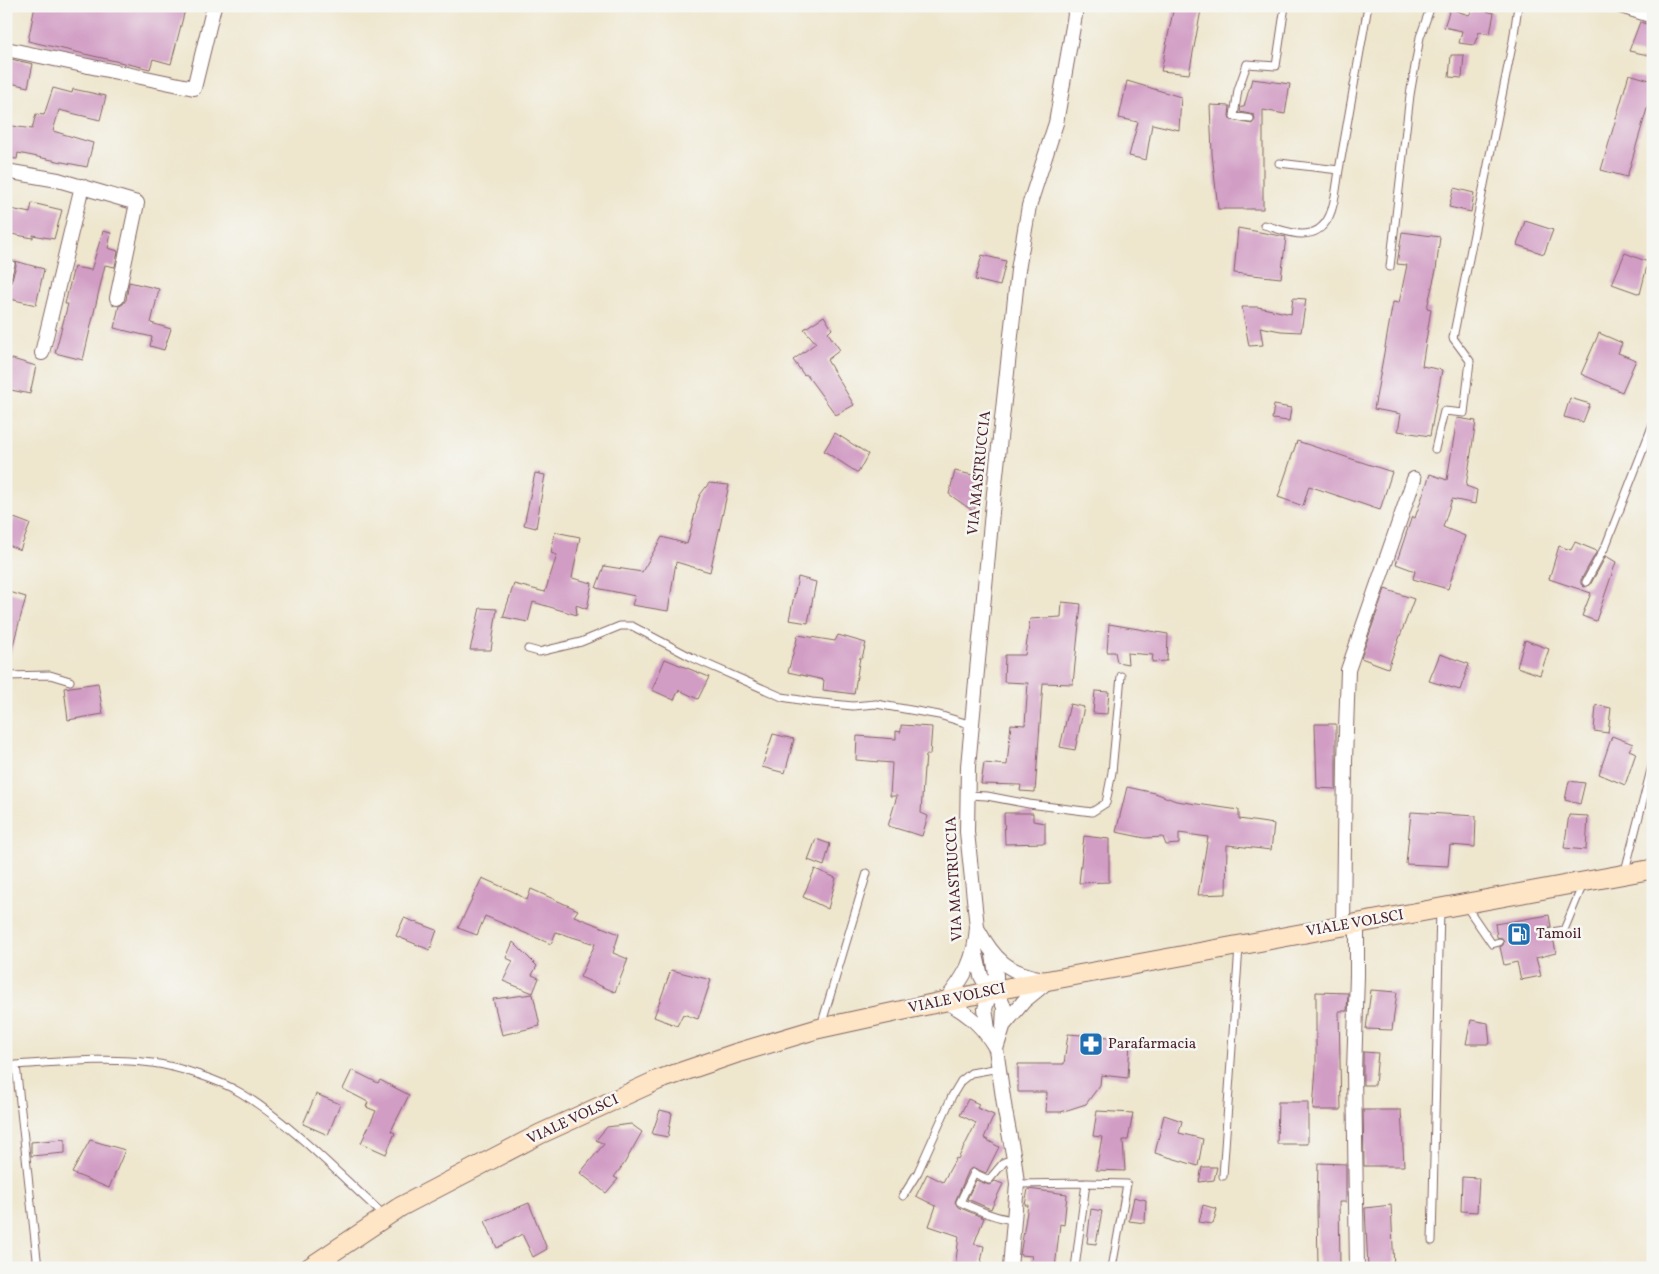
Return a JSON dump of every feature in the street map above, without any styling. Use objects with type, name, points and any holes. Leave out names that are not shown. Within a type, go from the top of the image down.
[{"type":"main road","name":"VIALE VOLSCI","points":[[310,1268],[400,1207],[540,1134],[658,1080],[737,1053],[820,1028],[993,991],[1653,869]]},
{"type":"street","points":[[6,49],[194,88],[214,6]]},
{"type":"street","name":"VIA MASTRUCCIA","points":[[975,950],[977,927],[967,832],[968,795],[972,725],[991,520],[1018,270],[1029,206],[1056,124],[1075,15],[1074,6]]},
{"type":"street","points":[[1621,6],[1653,16]]},
{"type":"street","points":[[6,171],[58,180],[137,203],[117,298]]},
{"type":"street","points":[[42,353],[82,186]]},
{"type":"street","points":[[1357,1268],[1354,1072],[1357,975],[1350,925],[1345,760],[1348,670],[1414,479]]},
{"type":"street","points":[[977,927],[993,955],[1005,965],[1021,973],[1051,980]]},
{"type":"street","points":[[975,950],[981,976],[1004,1007],[1003,1027]]},
{"type":"street","points":[[975,950],[962,979],[945,1001],[972,1017],[993,1043]]},
{"type":"street","points":[[993,955],[996,974],[993,991],[985,1009],[998,1068],[1017,1184],[1010,1268]]},
{"type":"street","points":[[993,1043],[1024,1000],[1051,980]]},
{"type":"lane","points":[[1250,119],[1234,116],[1238,90],[1248,64],[1276,66],[1285,6]]},
{"type":"lane","points":[[1264,225],[1302,234],[1319,231],[1331,217],[1368,6]]},
{"type":"lane","points":[[1390,267],[1410,95],[1420,37],[1431,6]]},
{"type":"lane","points":[[1435,449],[1444,411],[1464,413],[1470,361],[1453,338],[1514,41],[1518,6]]},
{"type":"lane","points":[[1279,163],[1339,170]]},
{"type":"lane","points":[[6,262],[12,264],[6,281]]},
{"type":"lane","points":[[1586,582],[1606,545],[1653,424]]},
{"type":"lane","points":[[528,648],[539,652],[581,642],[620,626],[632,626],[693,658],[782,697],[853,706],[876,704],[939,715],[972,725]]},
{"type":"lane","points":[[6,676],[50,675],[70,681]]},
{"type":"lane","points":[[968,795],[987,796],[1029,804],[1092,812],[1099,809],[1106,803],[1112,772],[1121,676]]},
{"type":"lane","points":[[1625,874],[1653,762]]},
{"type":"lane","points":[[820,1028],[867,874]]},
{"type":"lane","points":[[1552,932],[1564,930],[1584,882]]},
{"type":"lane","points":[[1465,904],[1492,944],[1499,942]]},
{"type":"lane","points":[[1432,1241],[1440,908]]},
{"type":"lane","points":[[1223,1176],[1240,945]]},
{"type":"lane","points":[[38,1268],[16,1065],[100,1059],[153,1063],[195,1073],[240,1092],[279,1119],[386,1216]]},
{"type":"lane","points":[[903,1196],[918,1172],[961,1080],[971,1073],[998,1068]]},
{"type":"lane","points":[[1014,1159],[1004,1162],[989,1180],[974,1173],[960,1202],[982,1212],[1014,1220]]},
{"type":"lane","points":[[1075,1268],[1086,1183]]},
{"type":"lane","points":[[1017,1184],[1128,1184],[1112,1268]]},
{"type":"building","points":[[35,6],[186,6],[171,64],[153,59],[150,69],[28,41]]},
{"type":"building","points":[[1174,6],[1185,6],[1201,10],[1189,74],[1161,71]]},
{"type":"building","points":[[1474,8],[1494,13],[1490,34],[1479,32],[1474,45],[1459,43],[1462,31],[1444,27],[1450,9],[1469,15]]},
{"type":"building","points":[[1640,22],[1653,26],[1653,56],[1629,51]]},
{"type":"building","points":[[1451,55],[1464,55],[1462,78],[1449,77]]},
{"type":"building","points":[[6,58],[33,64],[28,87],[6,82]]},
{"type":"building","points":[[1629,74],[1653,81],[1653,103],[1649,102],[1627,177],[1601,170]]},
{"type":"building","points":[[1252,79],[1290,84],[1285,114],[1263,110],[1263,209],[1218,209],[1212,154],[1210,105],[1230,106],[1229,116],[1231,120],[1252,124],[1255,120],[1254,115],[1240,112],[1241,107],[1244,107]]},
{"type":"building","points":[[1127,81],[1181,97],[1179,130],[1152,124],[1146,160],[1129,156],[1138,122],[1119,118]]},
{"type":"building","points":[[53,88],[72,93],[73,89],[106,96],[100,120],[59,110],[53,131],[93,143],[87,167],[18,153],[17,159],[6,158],[6,125],[32,129],[36,114],[44,115]]},
{"type":"building","points":[[1454,188],[1474,193],[1471,212],[1449,207]]},
{"type":"building","points":[[32,203],[62,210],[54,239],[33,235],[33,238],[6,233],[6,208],[30,213]]},
{"type":"building","points":[[1525,221],[1553,230],[1544,254],[1517,245]]},
{"type":"building","points":[[1238,228],[1286,237],[1281,278],[1234,273]]},
{"type":"building","points":[[103,231],[111,233],[108,248],[118,251],[115,267],[105,265],[83,360],[55,353],[68,304],[65,304],[74,267],[91,270]]},
{"type":"building","points":[[1402,232],[1440,237],[1436,270],[1427,308],[1431,309],[1422,366],[1442,370],[1430,436],[1398,431],[1401,414],[1374,409],[1393,302],[1399,303],[1407,265],[1397,264]]},
{"type":"building","points":[[1625,253],[1648,262],[1640,294],[1612,284]]},
{"type":"building","points":[[982,255],[1006,261],[1000,286],[975,280]]},
{"type":"building","points":[[15,261],[44,269],[36,305],[6,298],[16,266]]},
{"type":"building","points":[[129,282],[159,289],[151,323],[171,329],[164,350],[150,346],[152,337],[114,328],[119,306],[126,300]]},
{"type":"building","points":[[1293,298],[1306,299],[1301,332],[1260,327],[1263,345],[1249,346],[1242,307],[1258,307],[1291,314]]},
{"type":"building","points":[[824,316],[832,329],[828,333],[840,350],[827,360],[854,405],[836,415],[806,374],[804,375],[793,360],[816,343],[804,329]]},
{"type":"building","points":[[1599,333],[1622,343],[1618,353],[1636,360],[1622,392],[1581,374]]},
{"type":"building","points":[[9,358],[36,366],[30,394],[6,389],[6,368]]},
{"type":"building","points":[[1570,398],[1590,404],[1583,422],[1564,417]]},
{"type":"building","points":[[1274,405],[1291,408],[1289,421],[1272,419]]},
{"type":"building","points":[[1457,418],[1476,421],[1466,486],[1477,490],[1475,504],[1452,499],[1443,527],[1465,536],[1448,589],[1413,579],[1415,571],[1396,564],[1412,516],[1415,518],[1430,474],[1447,480]]},
{"type":"building","points":[[835,433],[868,454],[858,473],[824,451]]},
{"type":"building","points":[[1297,441],[1392,472],[1380,510],[1309,486],[1303,506],[1278,497]]},
{"type":"building","points":[[955,471],[981,477],[974,512],[949,494]]},
{"type":"building","points":[[535,473],[545,475],[536,528],[524,525]]},
{"type":"building","points":[[709,483],[729,485],[710,572],[676,562],[668,611],[632,605],[635,596],[596,588],[604,566],[642,572],[662,537],[687,544],[696,506],[700,495]]},
{"type":"building","points":[[14,518],[30,524],[20,550],[6,544]]},
{"type":"building","points":[[555,532],[580,537],[572,578],[592,583],[587,609],[576,605],[577,615],[533,602],[528,622],[503,617],[514,584],[545,592],[557,555],[551,553]]},
{"type":"building","points":[[1575,542],[1597,551],[1581,580],[1581,584],[1584,587],[1590,585],[1606,556],[1616,562],[1596,621],[1582,616],[1591,593],[1549,579],[1559,546],[1571,550]]},
{"type":"building","points":[[798,577],[816,582],[808,623],[789,620]]},
{"type":"building","points":[[1385,589],[1414,599],[1388,668],[1361,658]]},
{"type":"building","points":[[6,591],[26,597],[10,656],[6,655]]},
{"type":"building","points":[[1062,602],[1081,604],[1073,684],[1043,683],[1035,792],[1020,791],[1021,785],[981,784],[984,763],[1007,765],[1011,724],[1025,725],[1028,683],[1004,682],[1005,655],[1025,655],[1030,619],[1061,617]]},
{"type":"building","points":[[480,608],[497,609],[491,650],[470,650]]},
{"type":"building","points":[[1109,624],[1168,634],[1167,661],[1152,662],[1153,655],[1127,653],[1128,664],[1117,662],[1115,652],[1107,652]]},
{"type":"building","points":[[798,635],[835,641],[838,635],[866,643],[862,658],[860,657],[854,694],[823,690],[824,680],[788,672]]},
{"type":"building","points":[[1525,640],[1549,649],[1540,675],[1517,667]]},
{"type":"building","points":[[1440,654],[1469,664],[1460,690],[1429,681]]},
{"type":"building","points":[[665,659],[709,677],[698,699],[679,690],[674,700],[652,690]]},
{"type":"building","points":[[98,683],[103,714],[68,720],[64,688]]},
{"type":"building","points":[[1095,691],[1109,692],[1107,714],[1093,713]]},
{"type":"building","points":[[1070,704],[1084,707],[1075,750],[1060,747]]},
{"type":"building","points":[[1596,705],[1611,708],[1608,733],[1594,731]]},
{"type":"building","points":[[1315,724],[1336,724],[1336,789],[1317,788]]},
{"type":"building","points":[[901,725],[932,727],[930,755],[926,755],[924,768],[921,813],[928,816],[922,836],[888,826],[897,796],[890,796],[892,763],[856,760],[857,736],[896,739],[896,731],[901,732]]},
{"type":"building","points":[[773,734],[794,739],[785,773],[762,767]]},
{"type":"building","points":[[1612,736],[1633,744],[1629,750],[1636,753],[1625,785],[1599,774]]},
{"type":"building","points":[[1569,781],[1585,783],[1580,804],[1565,800]]},
{"type":"building","points":[[1127,787],[1155,793],[1176,801],[1239,810],[1239,819],[1274,824],[1271,850],[1227,845],[1226,894],[1198,895],[1208,837],[1179,833],[1179,844],[1166,845],[1163,837],[1145,838],[1116,832]]},
{"type":"building","points":[[1411,812],[1476,816],[1475,847],[1450,845],[1448,866],[1406,864]]},
{"type":"building","points":[[1004,813],[1033,813],[1033,821],[1045,823],[1045,843],[1005,844]]},
{"type":"building","points":[[1569,815],[1588,816],[1586,850],[1564,848]]},
{"type":"building","points":[[1084,836],[1109,839],[1109,882],[1079,883]]},
{"type":"building","points":[[816,839],[830,844],[824,866],[808,860]]},
{"type":"building","points":[[815,869],[836,878],[828,909],[803,897]]},
{"type":"building","points":[[482,878],[527,900],[531,889],[578,910],[574,916],[619,934],[613,953],[628,959],[615,992],[580,977],[595,944],[556,932],[551,944],[485,916],[477,935],[458,928]]},
{"type":"building","points":[[1549,915],[1551,927],[1547,930],[1547,933],[1550,937],[1553,937],[1556,953],[1536,958],[1541,976],[1521,980],[1517,962],[1504,965],[1500,947],[1504,941],[1502,938],[1497,937],[1495,924]]},
{"type":"building","points":[[404,918],[437,930],[430,950],[396,936]]},
{"type":"building","points":[[513,942],[537,966],[532,975],[539,978],[533,993],[503,981],[513,961],[506,958]]},
{"type":"building","points":[[671,970],[711,980],[698,1019],[683,1014],[677,1026],[654,1017]]},
{"type":"building","points":[[1371,990],[1397,992],[1392,1030],[1366,1029]]},
{"type":"building","points":[[1316,992],[1348,993],[1347,1011],[1339,1011],[1341,1110],[1313,1110],[1316,1067]]},
{"type":"building","points":[[533,994],[540,1026],[502,1035],[493,999]]},
{"type":"building","points":[[1471,1020],[1488,1023],[1490,1044],[1466,1044]]},
{"type":"building","points":[[1068,1034],[1130,1040],[1128,1078],[1101,1075],[1100,1085],[1086,1104],[1061,1112],[1046,1112],[1047,1092],[1018,1092],[1018,1064],[1064,1064]]},
{"type":"building","points":[[1363,1052],[1378,1053],[1375,1085],[1363,1085]]},
{"type":"building","points":[[352,1070],[378,1083],[380,1080],[409,1095],[391,1131],[395,1133],[386,1154],[361,1143],[376,1111],[366,1107],[368,1102],[343,1089]]},
{"type":"building","points":[[316,1094],[340,1104],[328,1135],[303,1124]]},
{"type":"building","points":[[968,1099],[979,1104],[977,1108],[994,1115],[984,1138],[999,1147],[986,1173],[974,1168],[969,1170],[955,1202],[958,1207],[984,1218],[974,1244],[984,1246],[980,1268],[955,1268],[959,1236],[929,1226],[936,1206],[916,1196],[927,1174],[943,1182],[956,1158],[958,1159],[976,1123],[960,1115]]},
{"type":"building","points":[[1278,1102],[1308,1102],[1308,1144],[1277,1144]]},
{"type":"building","points":[[660,1110],[672,1113],[668,1137],[652,1134]]},
{"type":"building","points":[[1363,1110],[1401,1110],[1404,1166],[1364,1166]]},
{"type":"building","points":[[1097,1111],[1133,1113],[1128,1140],[1123,1140],[1125,1171],[1096,1170],[1102,1137],[1093,1136]]},
{"type":"building","points":[[1164,1115],[1182,1121],[1179,1133],[1203,1139],[1198,1166],[1155,1153]]},
{"type":"building","points":[[631,1124],[642,1132],[624,1164],[614,1177],[618,1179],[606,1193],[580,1173],[604,1144],[596,1140],[607,1127]]},
{"type":"building","points":[[65,1139],[65,1153],[31,1156],[31,1142]]},
{"type":"building","points":[[90,1140],[125,1150],[109,1188],[72,1173]]},
{"type":"building","points":[[1318,1163],[1346,1164],[1346,1202],[1339,1202],[1340,1266],[1318,1266]]},
{"type":"building","points":[[1202,1167],[1217,1167],[1214,1180],[1199,1182]]},
{"type":"building","points":[[1462,1177],[1479,1178],[1477,1212],[1461,1211]]},
{"type":"building","points":[[976,1180],[989,1185],[995,1181],[1003,1184],[991,1209],[967,1199]]},
{"type":"building","points":[[1028,1189],[1067,1194],[1064,1225],[1060,1224],[1055,1268],[1030,1268],[1032,1256],[1020,1255],[1028,1205],[1025,1205]]},
{"type":"building","points":[[1134,1197],[1146,1200],[1145,1223],[1129,1221]]},
{"type":"building","points":[[529,1203],[547,1249],[533,1257],[522,1234],[497,1248],[485,1221]]},
{"type":"building","points":[[1203,1205],[1217,1209],[1213,1224],[1199,1222]]},
{"type":"building","points":[[1391,1205],[1394,1268],[1368,1268],[1365,1208]]},
{"type":"building","points":[[1091,1209],[1102,1211],[1096,1244],[1087,1243]]},
{"type":"place","name":"Tamoil","points":[[1519,934]]},
{"type":"place","name":"Parafarmacia","points":[[1091,1044]]}]
